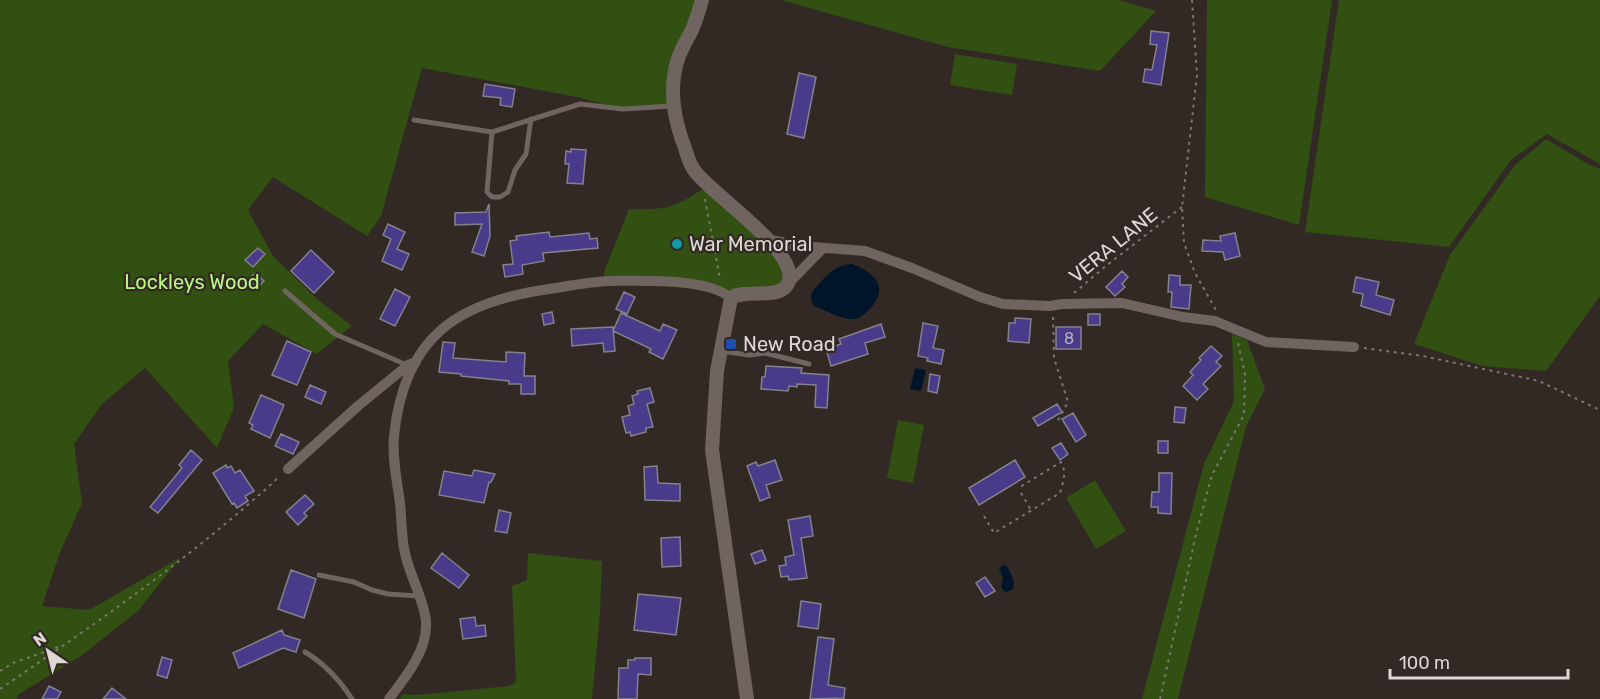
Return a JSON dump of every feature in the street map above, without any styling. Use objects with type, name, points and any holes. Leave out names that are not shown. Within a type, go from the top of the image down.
[{"type":"street","points":[[702,0],[677,62],[673,106],[693,168],[724,201],[771,240],[784,257],[789,284]]},
{"type":"street","points":[[771,240],[800,246],[865,251],[1003,304],[1122,303],[1183,317],[1215,321],[1266,342],[1354,347]]},
{"type":"street","points":[[288,470],[358,406],[412,364],[432,337],[445,325],[482,305],[508,296],[605,281],[664,280],[727,294],[774,293],[789,284],[823,248]]},
{"type":"street","points":[[727,294],[712,450],[747,699]]},
{"type":"street","points":[[389,699],[418,656],[425,635],[426,622],[404,552],[395,463],[394,436],[412,364]]},
{"type":"lane","points":[[414,120],[492,132],[580,104],[622,109],[673,106]]},
{"type":"lane","points":[[492,132],[487,192],[492,197],[500,197],[508,192],[514,170],[526,154],[531,119]]},
{"type":"lane","points":[[285,291],[334,334],[412,364]]},
{"type":"lane","points":[[720,350],[748,355],[765,353],[809,364]]},
{"type":"lane","points":[[319,575],[354,582],[388,594],[418,596]]},
{"type":"lane","points":[[304,652],[320,661],[342,683],[352,699]]},
{"type":"path","points":[[1192,0],[1197,75],[1182,207],[1184,243],[1200,282],[1219,315]]},
{"type":"path","points":[[700,178],[727,294]]},
{"type":"path","name":"VERA LANE","points":[[1058,305],[1182,207]]},
{"type":"path","points":[[1056,424],[1068,402],[1054,358],[1058,305]]},
{"type":"path","points":[[1160,699],[1196,534],[1212,475],[1244,415],[1245,374],[1235,329]]},
{"type":"path","points":[[1354,347],[1424,356],[1539,381],[1600,410]]},
{"type":"path","points":[[984,516],[994,533],[1060,493],[1065,473],[1061,462],[1020,487]]},
{"type":"path","points":[[0,689],[148,585],[236,517],[288,470]]},
{"type":"path","points":[[1021,493],[1031,510]]},
{"type":"path","points":[[0,671],[14,663],[65,645]]},
{"type":"green space","name":"Lockleys Wood","points":[[0,0],[702,0],[691,32],[673,106],[622,109],[577,97],[422,68],[381,216],[367,236],[273,177],[248,210],[273,256],[317,299],[352,326],[317,354],[263,324],[228,361],[234,408],[217,448],[145,368],[102,404],[74,444],[82,503],[59,555],[42,606],[89,610],[181,557],[138,611],[81,656],[19,694],[16,699],[0,699]]},
{"type":"green space","points":[[781,0],[1119,0],[1156,11],[1100,71],[948,47]]},
{"type":"green space","points":[[1207,0],[1332,0],[1299,225],[1205,197]]},
{"type":"green space","points":[[1339,0],[1600,0],[1600,164],[1547,134],[1511,160],[1449,247],[1305,232]]},
{"type":"green space","points":[[955,54],[1017,64],[1012,95],[950,85]]},
{"type":"green space","points":[[1546,139],[1600,169],[1600,296],[1546,371],[1483,366],[1414,344],[1450,255],[1515,165]]},
{"type":"green space","points":[[707,186],[771,240],[788,284],[743,293],[605,281],[604,272],[629,209],[671,206]]},
{"type":"green space","points":[[1232,334],[1247,340],[1265,389],[1246,427],[1178,699],[1142,699],[1204,464],[1234,401]]},
{"type":"green space","points":[[898,420],[924,425],[913,483],[887,478]]},
{"type":"green space","points":[[1095,480],[1126,531],[1096,549],[1066,498]]},
{"type":"green space","points":[[528,553],[602,561],[592,699],[399,699],[403,694],[416,695],[509,686],[516,682],[512,586],[527,580]]},
{"type":"water","points":[[852,264],[873,276],[879,287],[879,294],[870,309],[859,318],[849,319],[814,306],[811,299],[812,293],[822,280],[837,268]]},
{"type":"water","points":[[915,368],[926,370],[921,391],[910,389]]},
{"type":"water","points":[[1003,565],[1007,566],[1014,581],[1013,589],[1006,592],[1001,588],[1003,578],[999,569]]},
{"type":"building","points":[[1151,31],[1169,33],[1161,85],[1143,82],[1145,69],[1152,70],[1157,45],[1150,44]]},
{"type":"building","points":[[799,73],[816,77],[804,138],[787,134]]},
{"type":"building","points":[[485,84],[515,89],[512,107],[500,105],[501,98],[483,96]]},
{"type":"building","points":[[571,149],[586,150],[583,184],[567,183],[569,164],[565,164],[566,151],[571,152]]},
{"type":"building","points":[[489,204],[490,236],[484,256],[472,252],[482,224],[455,225],[455,213],[486,212]]},
{"type":"building","points":[[388,224],[405,232],[397,249],[409,254],[402,270],[382,261],[391,239],[383,235]]},
{"type":"building","points":[[549,232],[550,237],[589,233],[590,239],[597,238],[598,248],[543,253],[544,261],[522,265],[523,274],[505,277],[503,265],[513,264],[510,241],[517,240],[516,236]]},
{"type":"building","points":[[1235,233],[1240,256],[1225,260],[1223,252],[1202,251],[1203,240],[1221,241],[1220,236]]},
{"type":"building","points":[[258,248],[265,254],[253,267],[245,260]]},
{"type":"building","points":[[311,250],[334,272],[314,293],[291,271]]},
{"type":"building","points":[[1122,271],[1128,277],[1122,284],[1125,287],[1115,296],[1106,287]]},
{"type":"building","points":[[255,273],[264,281],[257,288],[248,280]]},
{"type":"building","points":[[1169,275],[1180,276],[1180,285],[1191,285],[1189,309],[1171,307],[1172,292],[1168,292]]},
{"type":"building","points":[[1356,277],[1379,282],[1376,295],[1394,300],[1390,315],[1361,306],[1363,294],[1353,292]]},
{"type":"building","points":[[395,289],[410,297],[395,326],[380,319]]},
{"type":"building","points":[[624,292],[635,297],[627,314],[616,309]]},
{"type":"building","points":[[552,312],[554,323],[544,325],[542,314]]},
{"type":"building","points":[[621,313],[660,331],[663,324],[677,330],[663,359],[649,352],[651,349],[613,331]]},
{"type":"building","points":[[1088,314],[1100,314],[1100,325],[1088,325]]},
{"type":"building","points":[[1015,318],[1031,319],[1029,343],[1008,341],[1009,323],[1015,323]]},
{"type":"building","points":[[923,323],[938,326],[933,348],[944,350],[941,364],[918,356]]},
{"type":"building","points":[[881,324],[885,337],[865,343],[868,354],[831,366],[826,349],[841,344],[839,339]]},
{"type":"building","points":[[613,327],[615,351],[604,352],[603,343],[572,346],[571,329]]},
{"type":"building","points":[[1056,327],[1081,327],[1081,349],[1056,349]]},
{"type":"building","points":[[287,341],[311,352],[297,385],[272,375]]},
{"type":"building","points":[[443,342],[455,343],[453,358],[506,362],[506,352],[525,353],[524,376],[535,376],[535,394],[521,394],[521,384],[509,384],[509,381],[439,372]]},
{"type":"building","points":[[1211,346],[1222,356],[1216,362],[1221,366],[1203,384],[1208,389],[1197,400],[1183,386],[1193,375],[1190,372],[1201,360],[1199,358]]},
{"type":"building","points":[[766,366],[802,368],[801,373],[829,375],[827,408],[815,407],[816,385],[797,384],[797,387],[789,386],[788,391],[761,389]]},
{"type":"building","points":[[930,374],[940,376],[937,393],[928,391]]},
{"type":"building","points":[[310,385],[326,392],[321,404],[305,397]]},
{"type":"building","points":[[650,388],[654,402],[647,404],[653,427],[646,428],[646,432],[631,436],[630,432],[626,433],[622,417],[630,415],[628,406],[634,404],[632,396],[638,394],[637,391]]},
{"type":"building","points":[[261,395],[284,405],[270,438],[251,429],[253,425],[249,423]]},
{"type":"building","points":[[1057,404],[1062,412],[1038,426],[1033,418]]},
{"type":"building","points":[[1175,407],[1186,408],[1184,423],[1174,422]]},
{"type":"building","points":[[1073,413],[1086,435],[1076,442],[1062,419]]},
{"type":"building","points":[[281,434],[299,442],[293,454],[275,446]]},
{"type":"building","points":[[1158,441],[1168,441],[1168,453],[1158,453]]},
{"type":"building","points":[[1061,443],[1068,454],[1060,460],[1052,448]]},
{"type":"building","points":[[191,450],[202,460],[158,513],[150,507],[182,468],[179,465]]},
{"type":"building","points":[[775,460],[782,480],[766,485],[770,497],[760,501],[747,466],[756,462],[758,466]]},
{"type":"building","points":[[1015,460],[1025,477],[979,505],[969,488]]},
{"type":"building","points":[[226,465],[227,468],[231,466],[235,473],[240,470],[254,491],[245,496],[248,501],[237,508],[234,503],[232,504],[213,473]]},
{"type":"building","points":[[657,466],[658,483],[680,484],[680,501],[645,500],[644,467]]},
{"type":"building","points":[[474,470],[495,474],[489,482],[484,503],[439,495],[444,471],[472,476]]},
{"type":"building","points":[[1159,473],[1172,473],[1171,514],[1158,513],[1158,507],[1151,507],[1152,492],[1159,492]]},
{"type":"building","points":[[305,495],[314,504],[304,513],[307,516],[298,525],[286,512]]},
{"type":"building","points":[[499,510],[511,513],[507,533],[495,531]]},
{"type":"building","points":[[810,516],[813,536],[801,538],[807,578],[789,580],[788,576],[781,577],[779,566],[786,565],[785,557],[794,555],[788,520]]},
{"type":"building","points":[[680,537],[681,566],[662,567],[661,538]]},
{"type":"building","points":[[762,550],[766,560],[755,564],[751,554]]},
{"type":"building","points":[[442,553],[469,575],[459,588],[431,568]]},
{"type":"building","points":[[291,570],[316,579],[304,618],[278,609]]},
{"type":"building","points":[[985,577],[995,591],[985,597],[976,583]]},
{"type":"building","points":[[638,594],[681,598],[676,635],[634,630]]},
{"type":"building","points":[[801,601],[821,604],[818,629],[798,626]]},
{"type":"building","points":[[475,617],[476,626],[485,625],[486,636],[463,639],[460,619]]},
{"type":"building","points":[[282,630],[284,635],[300,640],[296,652],[283,648],[239,668],[233,653]]},
{"type":"building","points":[[818,637],[834,639],[828,685],[845,688],[844,698],[810,699]]},
{"type":"building","points":[[162,657],[172,660],[167,678],[157,675]]},
{"type":"building","points":[[635,658],[651,658],[651,675],[638,674],[637,699],[618,699],[619,668],[628,668],[628,660],[635,660]]},
{"type":"building","points":[[49,686],[61,692],[57,699],[42,699]]},
{"type":"building","points":[[112,688],[126,699],[103,699]]},
{"type":"place","name":"War Memorial","points":[[677,244]]},
{"type":"place","name":"New Road","points":[[731,344]]}]
